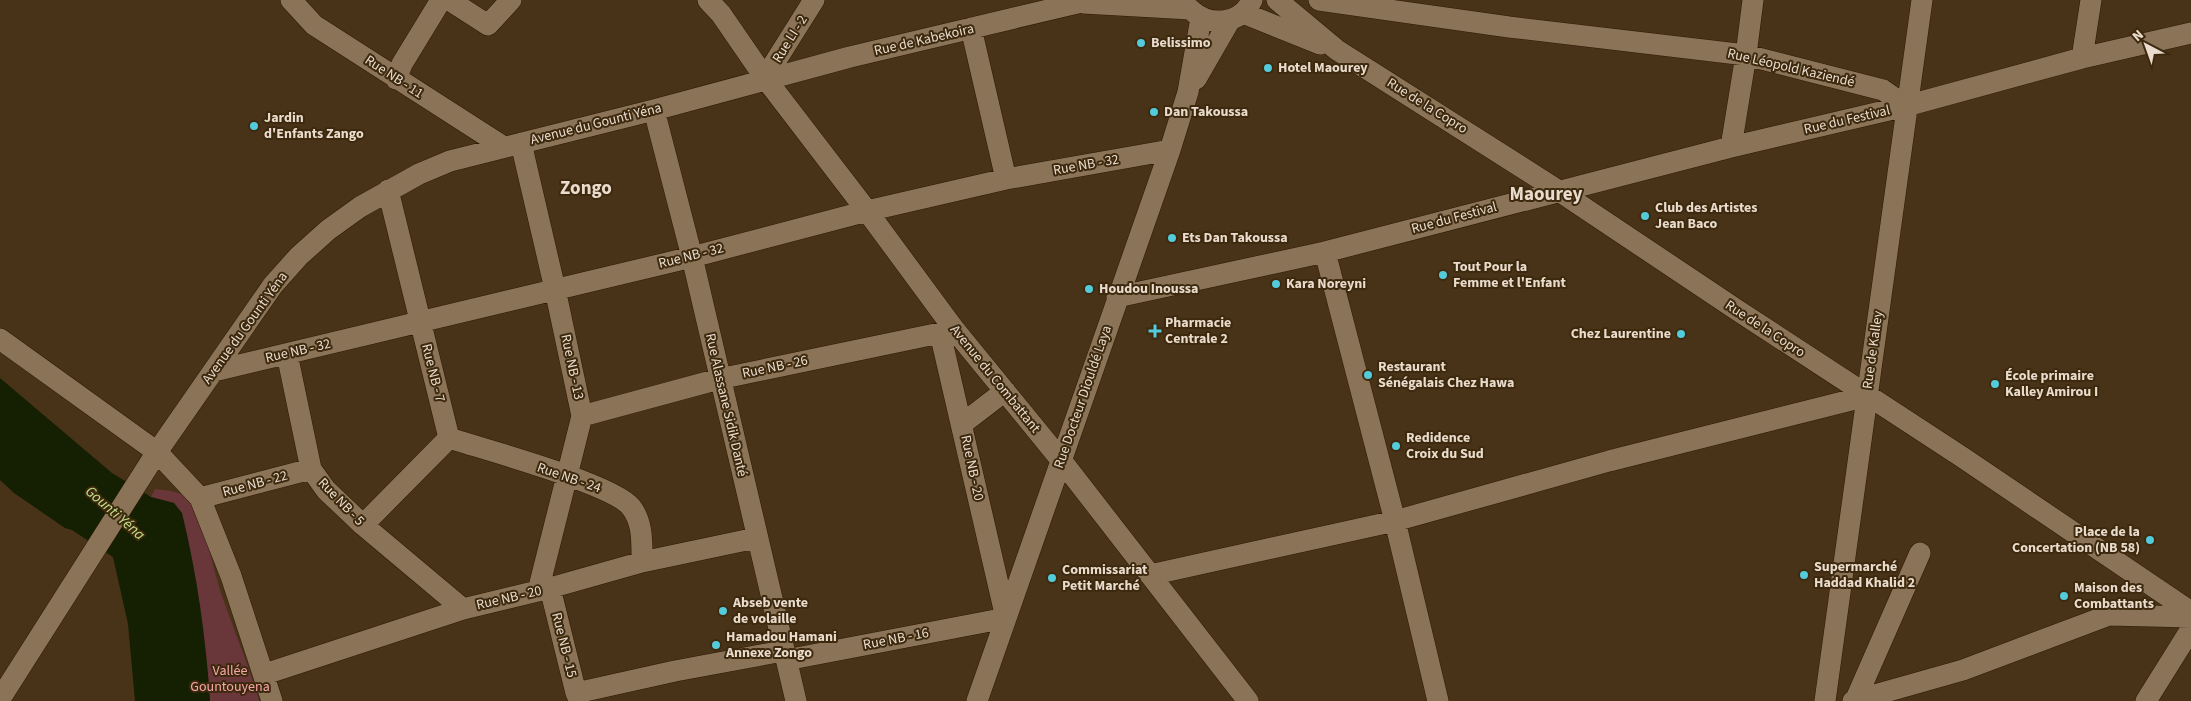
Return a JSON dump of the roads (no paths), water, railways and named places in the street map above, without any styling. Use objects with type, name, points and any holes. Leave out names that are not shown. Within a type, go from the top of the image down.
[{"type":"street","name":"Rue NB - 11","points":[[291,0],[314,25],[396,79],[512,145]]},
{"type":"street","points":[[396,79],[402,64],[442,0]]},
{"type":"street","points":[[449,0],[488,26],[511,0]]},
{"type":"street","name":"Avenue du Combattant","points":[[708,0],[722,14],[765,78],[867,211],[947,331],[1005,391],[1061,460],[1248,701]]},
{"type":"street","name":"Rue LI - 2","points":[[765,78],[814,0]]},
{"type":"street","name":"Rue de la Copro","points":[[1277,0],[1337,50],[1559,191],[1962,457],[2191,612]]},
{"type":"street","name":"Rue Léopold Kaziendé","points":[[1319,0],[1509,26],[1746,55],[1883,90],[1906,106]]},
{"type":"street","points":[[1731,147],[1753,0]]},
{"type":"street","name":"Rue de Kalley","points":[[1825,701],[1922,0]]},
{"type":"street","points":[[2082,58],[2091,0]]},
{"type":"street","name":"Rue de Kabekoira","points":[[765,78],[1086,2],[1192,9],[1211,21],[1242,11]]},
{"type":"street","name":"Rue Docteur Diouldé Laya","points":[[977,701],[1170,150],[1188,92],[1192,9]]},
{"type":"street","name":"Rue de la Copro","points":[[1242,11],[1337,50]]},
{"type":"street","name":"Rue Docteur Diouldé Laya","points":[[1188,92],[1242,11]]},
{"type":"street","points":[[971,28],[1006,179]]},
{"type":"street","points":[[1906,106],[2082,58],[2191,34]]},
{"type":"street","name":"Avenue du Gounti Yéna","points":[[0,699],[91,559],[156,452],[274,285],[299,256],[328,230],[388,190],[450,161],[654,110],[765,78]]},
{"type":"street","name":"Rue du Festival","points":[[1117,298],[1325,252],[1731,147],[1906,106]]},
{"type":"street","name":"Rue Alassane Sidik Danté","points":[[654,110],[692,257],[756,538],[796,701]]},
{"type":"street","name":"Rue NB - 13","points":[[512,145],[555,289],[582,416],[566,476],[544,590]]},
{"type":"street","name":"Rue NB - 32","points":[[214,371],[692,257],[867,211],[1006,179],[1170,150]]},
{"type":"street","name":"Rue NB - 7","points":[[388,190],[449,438]]},
{"type":"street","points":[[1325,252],[1395,520],[1438,701]]},
{"type":"street","name":"Rue NB - 26","points":[[582,416],[719,379],[947,331]]},
{"type":"street","name":"Rue NB - 20","points":[[947,331],[962,424],[1006,618]]},
{"type":"street","points":[[0,339],[156,452],[200,498],[231,576],[265,674],[272,701]]},
{"type":"street","name":"Rue NB - 5","points":[[287,354],[311,469],[326,490],[363,525],[464,609]]},
{"type":"street","points":[[962,424],[1005,391]]},
{"type":"street","points":[[1150,575],[1395,520],[1609,461],[1867,396]]},
{"type":"street","points":[[363,525],[449,438]]},
{"type":"street","name":"Rue NB - 24","points":[[449,438],[566,476],[617,495],[631,508],[639,522],[642,540],[642,562]]},
{"type":"street","name":"Rue NB - 22","points":[[200,498],[311,469]]},
{"type":"street","name":"Rue NB - 20","points":[[265,674],[464,609],[544,590],[642,562],[756,538]]},
{"type":"street","points":[[1854,701],[1920,554]]},
{"type":"street","name":"Rue NB - 15","points":[[544,590],[578,697]]},
{"type":"street","points":[[1854,701],[1962,670],[2109,615],[2191,617]]},
{"type":"street","name":"Rue NB - 16","points":[[578,697],[675,671],[785,656],[1006,618]]},
{"type":"street","points":[[2146,701],[2191,629]]},
{"type":"water","name":"Gounti Yéna","points":[[0,378],[112,473],[151,497],[174,503],[182,513],[200,606],[210,701],[135,701],[128,624],[113,557],[72,530],[65,528],[14,493],[0,480]]},
{"type":"place","name":"Belissimo","points":[[1141,43]]},
{"type":"place","name":"Hotel Maourey","points":[[1268,68]]},
{"type":"place","name":"Dan Takoussa","points":[[1154,112]]},
{"type":"place","name":"Jardin d'Enfants Zango","points":[[254,126]]},
{"type":"place","name":"Club des Artistes Jean Baco","points":[[1645,216]]},
{"type":"place","name":"Ets Dan Takoussa","points":[[1172,238]]},
{"type":"place","name":"Tout Pour la Femme et l'Enfant","points":[[1443,275]]},
{"type":"place","name":"Kara Noreyni","points":[[1276,284]]},
{"type":"place","name":"Houdou Inoussa","points":[[1089,289]]},
{"type":"place","name":"Pharmacie Centrale 2","points":[[1155,331]]},
{"type":"place","name":"Chez Laurentine","points":[[1681,334]]},
{"type":"place","name":"Restaurant Sénégalais Chez Hawa","points":[[1368,375]]},
{"type":"place","name":"École primaire Kalley Amirou I","points":[[1995,384]]},
{"type":"place","name":"Redidence Croix du Sud","points":[[1396,446]]},
{"type":"place","name":"Place de la Concertation (NB 58)","points":[[2150,540]]},
{"type":"place","name":"Supermarché Haddad Khalid 2","points":[[1804,575]]},
{"type":"place","name":"Commissariat Petit Marché","points":[[1052,578]]},
{"type":"place","name":"Maison des Combattants","points":[[2064,596]]},
{"type":"place","name":"Abseb vente de volaille","points":[[723,611]]},
{"type":"place","name":"Hamadou Hamani Annexe Zongo","points":[[716,645]]},
{"type":"district","name":"Zongo","points":[[586,188]]},
{"type":"district","name":"Maourey","points":[[1546,194]]},
{"type":"park label","name":"Vallée Gountouyena","points":[[230,680]]}]
